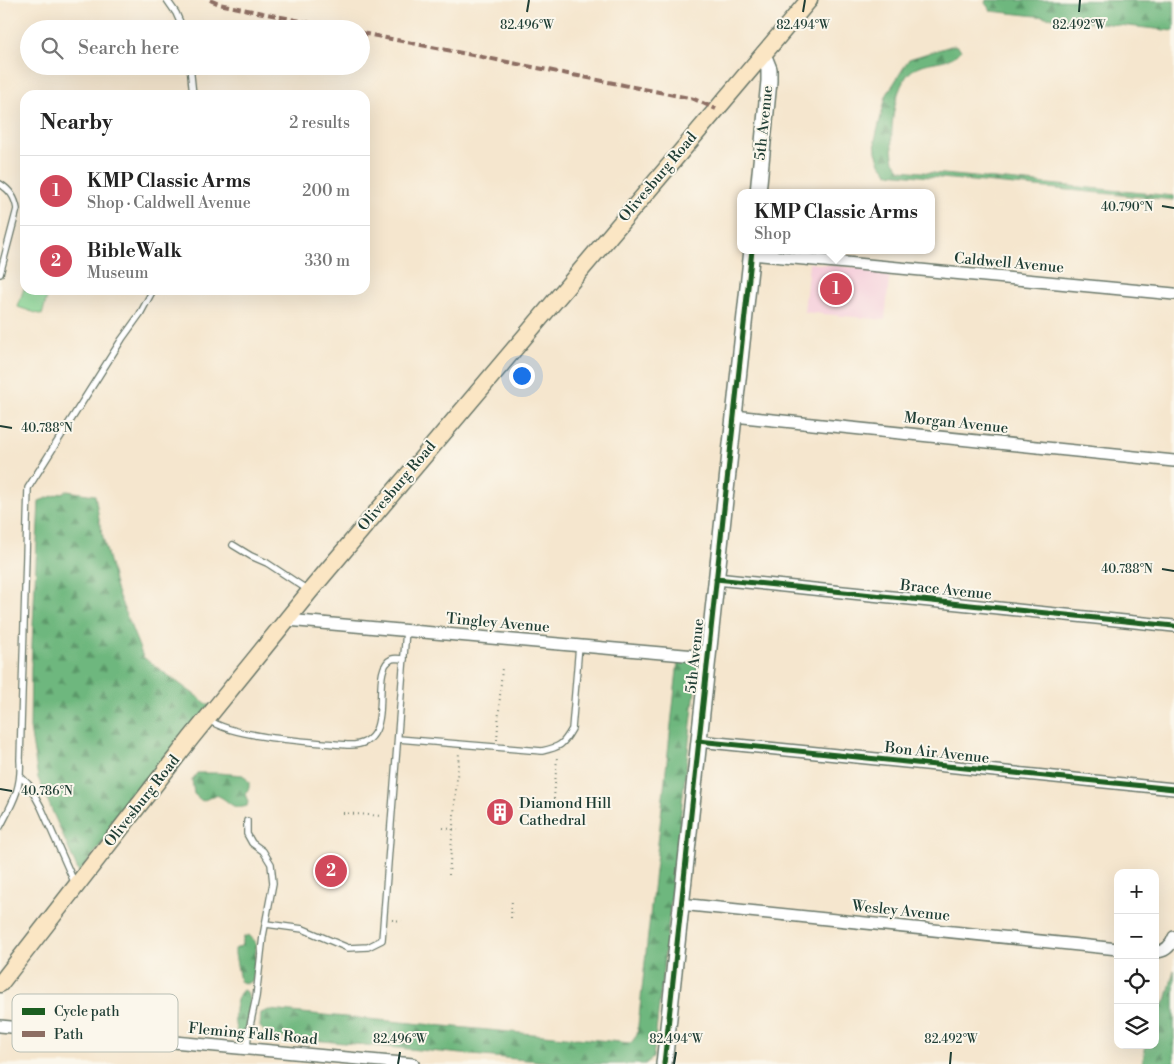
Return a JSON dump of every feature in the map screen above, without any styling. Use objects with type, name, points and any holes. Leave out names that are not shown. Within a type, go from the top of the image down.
[{"type":"main road","name":"Olivesburg Road","points":[[0,984],[207,718],[286,620],[809,0]]},
{"type":"street","name":"5th Avenue","points":[[758,189],[769,81],[769,69],[763,54]]},
{"type":"street","name":"5th Avenue","points":[[664,1064],[751,254]]},
{"type":"street","name":"Caldwell Avenue","points":[[771,254],[1174,294]]},
{"type":"street","name":"Morgan Avenue","points":[[734,416],[1174,461]]},
{"type":"street","name":"Brace Avenue","points":[[716,579],[1174,626]]},
{"type":"street","name":"Tingley Avenue","points":[[286,620],[707,657]]},
{"type":"street","name":"Bon Air Avenue","points":[[698,741],[1174,789]]},
{"type":"street","name":"Wesley Avenue","points":[[680,904],[1114,949]]},
{"type":"street","points":[[1159,951],[1165,950],[1174,937]]},
{"type":"street","name":"Fleming Falls Road","points":[[178,1043],[413,1064]]},
{"type":"lane","points":[[167,0],[179,20]]},
{"type":"lane","points":[[191,75],[192,90]]},
{"type":"lane","points":[[0,184],[12,194],[17,209],[0,274]]},
{"type":"lane","points":[[0,826],[15,798],[21,777],[28,488],[150,295]]},
{"type":"lane","points":[[233,545],[267,563],[310,591]]},
{"type":"lane","points":[[266,924],[303,929],[348,948],[368,947],[382,940],[406,630]]},
{"type":"lane","points":[[398,739],[542,751],[557,748],[566,741],[572,729],[579,645]]},
{"type":"lane","points":[[207,718],[222,728],[355,746],[371,738],[378,726],[382,679],[387,664],[392,659],[404,659]]},
{"type":"lane","points":[[21,777],[29,785],[76,886]]},
{"type":"lane","points":[[247,821],[247,834],[252,843],[263,851],[271,864],[272,883],[247,1049]]},
{"type":"path","points":[[496,747],[502,667]]},
{"type":"path","points":[[449,875],[459,749]]},
{"type":"path","points":[[548,756],[557,757],[554,799]]},
{"type":"path","points":[[342,813],[392,817]]},
{"type":"path","points":[[443,828],[458,830]]},
{"type":"path","points":[[511,918],[512,899]]},
{"type":"shaded area","points":[[809,263],[890,271],[885,320],[804,312]]},
{"type":"green space","points":[[986,0],[1174,1],[1174,31],[991,11],[985,3]]},
{"type":"green space","points":[[954,45],[959,47],[961,51],[951,58],[914,69],[901,86],[892,126],[892,151],[894,161],[901,170],[1174,196],[1174,200],[888,173],[880,163],[876,152],[875,140],[886,96],[909,59]]},
{"type":"green space","points":[[22,295],[48,295],[42,315],[18,307]]},
{"type":"green space","points":[[67,491],[95,495],[100,525],[116,589],[143,657],[210,706],[79,873],[38,778],[30,728],[39,501]]},
{"type":"green space","points":[[680,659],[694,660],[698,663],[653,1058],[645,1064],[569,1064],[269,1036],[260,1027],[261,1013],[269,1010],[631,1043],[637,1035],[678,661]]},
{"type":"green space","points":[[197,773],[243,775],[249,782],[249,788],[245,794],[248,802],[247,806],[234,806],[216,795],[202,801],[194,794],[192,780]]},
{"type":"green space","points":[[249,935],[255,941],[256,950],[253,980],[245,983],[240,981],[235,949],[241,946],[244,937]]},
{"type":"green space","points":[[1174,970],[1174,1064],[1142,1064],[1145,1049],[1159,1049],[1159,1007],[1166,1001]]},
{"type":"green space","points":[[243,990],[247,992],[250,1003],[245,1035],[240,1036],[235,1027],[235,1013],[237,999]]},
{"type":"marked path","points":[[210,0],[219,4],[296,20]]},
{"type":"marked path","points":[[370,35],[694,99],[716,109]]},
{"type":"cycle path","points":[[664,1064],[752,254]]},
{"type":"cycle path","points":[[716,579],[1174,626]]},
{"type":"cycle path","points":[[698,741],[1174,789]]},
{"type":"place","name":"KMP Classic Arms","points":[[836,289]]},
{"type":"place","name":"Diamond Hill Cathedral","points":[[500,812]]},
{"type":"place","name":"BibleWalk","points":[[331,871]]}]
